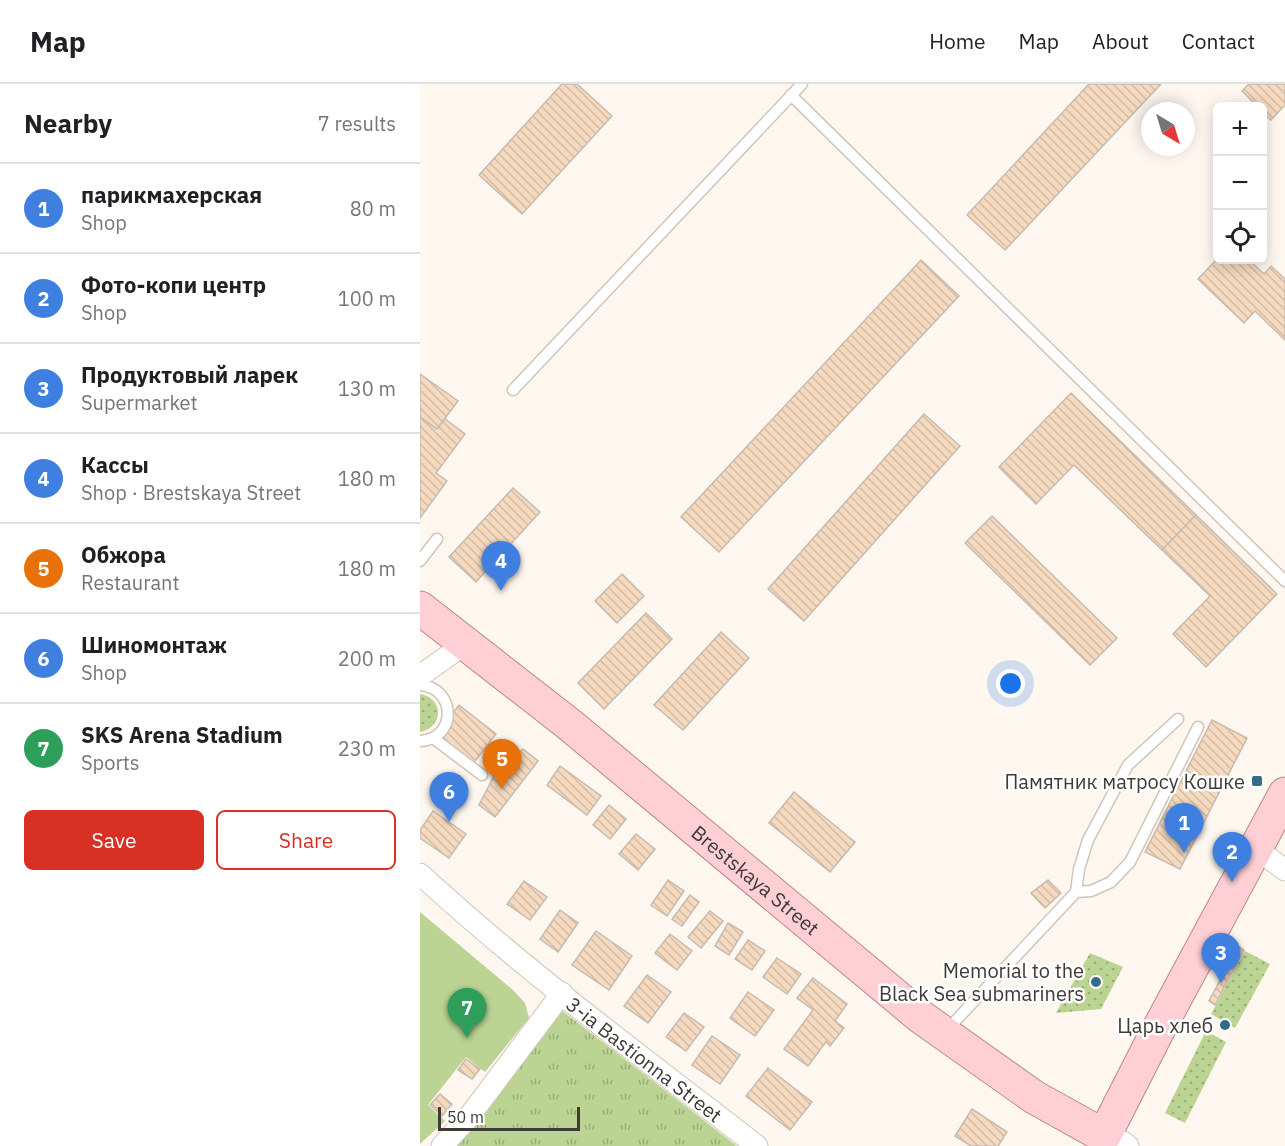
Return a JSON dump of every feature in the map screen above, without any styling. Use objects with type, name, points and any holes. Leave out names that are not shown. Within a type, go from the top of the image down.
[{"type":"main road","name":"Brestskaya Street","points":[[420,608],[570,725],[921,1017],[1034,1097],[1116,1141]]},
{"type":"main road","points":[[1116,1141],[1157,1032],[1285,794]]},
{"type":"street","points":[[420,676],[466,643]]},
{"type":"street","points":[[1256,848],[1285,870]]},
{"type":"street","name":"3-ia Bastionna Street","points":[[420,874],[451,903],[562,993],[757,1146]]},
{"type":"street","points":[[442,1146],[468,1118],[562,993]]},
{"type":"lane","points":[[513,390],[802,84]]},
{"type":"lane","points":[[791,95],[1285,581]]},
{"type":"lane","points":[[420,561],[437,539]]},
{"type":"lane","points":[[420,685],[432,687],[441,694],[446,702],[448,713],[441,732],[433,738],[420,741]]},
{"type":"lane","points":[[944,1033],[1076,892],[1078,869],[1088,840],[1128,765],[1178,719]]},
{"type":"lane","points":[[1076,892],[1091,891],[1111,882],[1130,862],[1198,727]]},
{"type":"lane","points":[[433,738],[482,775]]},
{"type":"green space","points":[[420,694],[434,701],[438,713],[434,725],[420,732]]},
{"type":"green space","points":[[420,912],[513,990],[525,1003],[529,1018],[485,1072],[466,1057],[428,1105],[445,1121],[420,1144]]},
{"type":"green space","points":[[1245,951],[1270,964],[1235,1028],[1211,1014]]},
{"type":"green space","points":[[1090,953],[1123,967],[1101,1009],[1056,1013]]},
{"type":"green space","points":[[560,1009],[737,1146],[446,1146]]},
{"type":"green space","points":[[1206,1031],[1226,1042],[1185,1123],[1165,1113]]},
{"type":"building","points":[[562,84],[577,84],[612,116],[522,214],[479,175]]},
{"type":"building","points":[[1089,84],[1161,84],[1144,102],[1141,102],[1141,105],[1005,250],[967,215]]},
{"type":"building","points":[[1249,84],[1285,84],[1285,105],[1271,120],[1267,116],[1267,102],[1253,102],[1242,91]]},
{"type":"building","points":[[921,260],[959,296],[719,552],[681,517]]},
{"type":"building","points":[[1213,263],[1253,264],[1264,274],[1271,266],[1285,279],[1285,340],[1255,311],[1244,323],[1198,279]]},
{"type":"building","points":[[420,374],[458,401],[437,429],[420,417]]},
{"type":"building","points":[[1071,393],[1196,515],[1162,550],[1074,465],[1036,504],[999,467]]},
{"type":"building","points":[[924,414],[960,446],[804,621],[768,589]]},
{"type":"building","points":[[420,417],[437,429],[445,419],[465,434],[436,473],[447,481],[420,518]]},
{"type":"building","points":[[513,488],[540,512],[476,582],[449,557]]},
{"type":"building","points":[[1196,515],[1277,594],[1206,667],[1173,634],[1210,596],[1162,550]]},
{"type":"building","points":[[992,516],[1117,638],[1090,665],[965,543]]},
{"type":"building","points":[[622,574],[644,596],[617,623],[595,601]]},
{"type":"building","points":[[646,613],[672,639],[604,709],[578,683]]},
{"type":"building","points":[[721,632],[749,658],[683,730],[654,705]]},
{"type":"building","points":[[459,705],[496,734],[472,765],[435,737]]},
{"type":"building","points":[[1212,720],[1247,738],[1180,869],[1145,852]]},
{"type":"building","points":[[523,749],[538,761],[495,817],[479,805],[495,774]]},
{"type":"building","points":[[560,766],[601,796],[587,815],[547,785]]},
{"type":"building","points":[[794,792],[855,842],[830,872],[769,823]]},
{"type":"building","points":[[609,805],[626,819],[610,839],[593,825]]},
{"type":"building","points":[[433,811],[466,834],[449,858],[420,838],[420,830]]},
{"type":"building","points":[[636,834],[655,849],[638,870],[619,854]]},
{"type":"building","points":[[668,880],[684,891],[667,916],[651,905]]},
{"type":"building","points":[[1048,880],[1061,893],[1045,908],[1031,893]]},
{"type":"building","points":[[524,881],[547,897],[530,920],[507,904]]},
{"type":"building","points":[[690,895],[699,902],[682,926],[672,919]]},
{"type":"building","points":[[560,910],[578,923],[558,952],[540,939]]},
{"type":"building","points":[[710,911],[723,921],[701,948],[688,937]]},
{"type":"building","points":[[728,923],[743,932],[729,955],[715,946]]},
{"type":"building","points":[[596,931],[632,956],[609,990],[572,965]]},
{"type":"building","points":[[670,934],[692,951],[677,970],[655,953]]},
{"type":"building","points":[[748,940],[765,951],[752,970],[735,959]]},
{"type":"building","points":[[1238,946],[1244,950],[1215,1005],[1209,1001]]},
{"type":"building","points":[[777,958],[801,974],[787,994],[763,977]]},
{"type":"building","points":[[647,975],[671,992],[648,1023],[624,1006]]},
{"type":"building","points":[[813,978],[847,1004],[835,1021],[844,1028],[830,1046],[826,1042],[808,1066],[784,1049],[813,1010],[797,998]]},
{"type":"building","points":[[748,992],[774,1010],[755,1036],[730,1018]]},
{"type":"building","points":[[684,1013],[704,1027],[686,1051],[666,1037]]},
{"type":"building","points":[[712,1036],[740,1055],[720,1084],[692,1065]]},
{"type":"building","points":[[466,1059],[480,1069],[472,1079],[458,1070]]},
{"type":"building","points":[[768,1068],[812,1102],[790,1130],[746,1096]]},
{"type":"building","points":[[440,1094],[452,1104],[442,1116],[430,1105]]},
{"type":"building","points":[[972,1109],[1007,1132],[998,1146],[971,1146],[955,1136]]},
{"type":"place","name":"Кассы","points":[[501,591]]},
{"type":"place","name":"Памятник матросу Кошке","points":[[1257,781]]},
{"type":"place","name":"Обжора","points":[[502,789]]},
{"type":"place","name":"Шиномонтаж","points":[[449,822]]},
{"type":"place","name":"парикмахерская","points":[[1184,853]]},
{"type":"place","name":"Фото-копи центр","points":[[1232,882]]},
{"type":"place","name":"Memorial to the Black Sea submariners","points":[[1096,982]]},
{"type":"place","name":"Продуктовый ларек","points":[[1221,983]]},
{"type":"place","name":"Царь хлеб","points":[[1225,1025]]},
{"type":"place","name":"SKS Arena Stadium","points":[[467,1038]]}]
